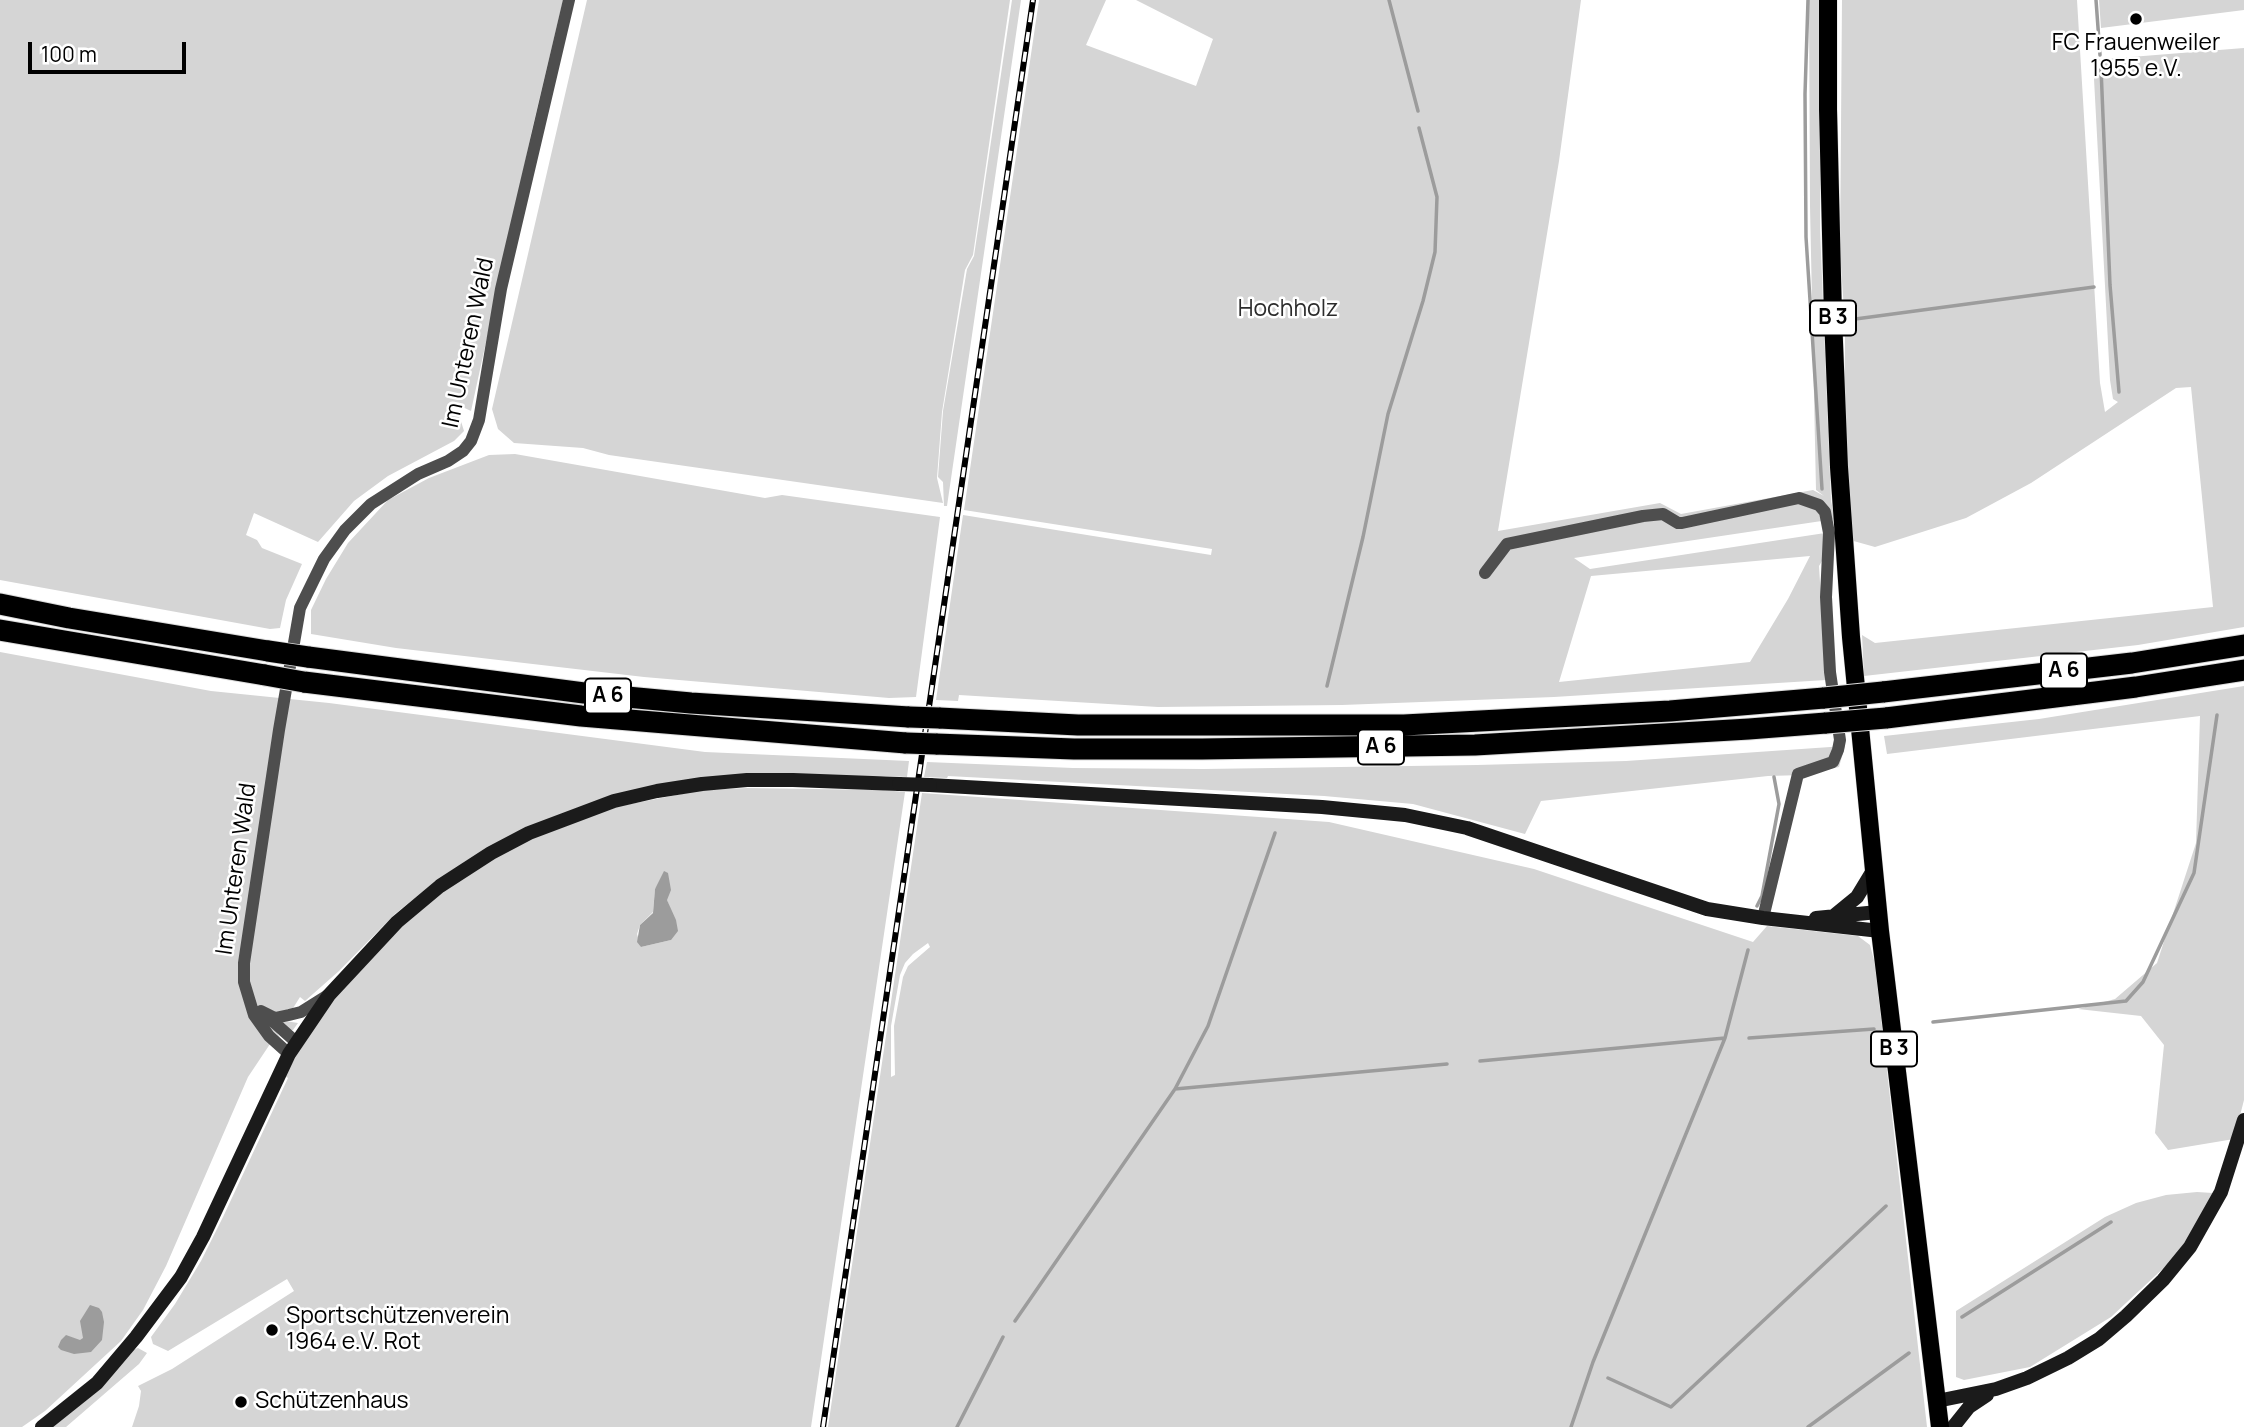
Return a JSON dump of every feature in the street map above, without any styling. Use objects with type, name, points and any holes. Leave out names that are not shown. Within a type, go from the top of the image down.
[{"type":"highway","name":"A 6","points":[[0,604],[307,657],[584,693],[691,703],[1078,725],[1404,724],[1670,711],[1883,692],[2090,668],[2244,645]]},
{"type":"highway","name":"A 6","points":[[0,630],[304,682],[581,716],[905,743],[1074,749],[1475,745],[1736,730],[1886,718],[2136,687],[2244,670]]},
{"type":"main road","name":"B 3","points":[[1828,0],[1829,213],[1839,467],[1850,636],[1880,931],[1940,1427]]},
{"type":"main road","points":[[42,1427],[97,1383],[150,1320],[181,1276],[203,1237],[293,1048],[328,995],[397,922],[440,886],[491,853],[571,816],[614,801],[702,784],[793,780],[1308,806],[1405,815],[1467,828],[1707,909],[1880,931]]},
{"type":"main road","points":[[1835,916],[1857,897],[1874,869]]},
{"type":"main road","points":[[1787,921],[1878,912]]},
{"type":"main road","points":[[1953,1427],[1969,1407],[1996,1389],[2068,1358],[2099,1339],[2163,1280],[2190,1248],[2221,1192],[2244,1120]]},
{"type":"main road","points":[[1937,1401],[1996,1389]]},
{"type":"street","name":"Im Unteren Wald","points":[[293,1048],[269,1036],[254,1015],[244,982],[244,963],[300,608],[324,559],[345,530],[371,504],[418,474],[448,461],[463,451],[471,441],[479,420],[501,289],[569,0]]},
{"type":"street","points":[[1485,573],[1507,544],[1643,516],[1663,514],[1682,523],[1799,498],[1819,505],[1825,512],[1829,533],[1826,597],[1830,672],[1840,740],[1833,762],[1798,774],[1763,918]]},
{"type":"street","points":[[261,1011],[275,1018],[289,1015],[301,1012],[328,995]]},
{"type":"street","points":[[249,996],[293,1048]]},
{"type":"green space","points":[[0,0],[563,0],[471,411],[452,402],[448,409],[460,418],[464,431],[454,441],[388,476],[354,501],[318,542],[254,513],[246,535],[257,540],[262,548],[302,564],[286,600],[280,628],[270,629],[0,580]]},
{"type":"green space","points":[[587,0],[1010,0],[973,255],[965,270],[942,412],[937,478],[943,503],[609,455],[583,448],[514,443],[498,429],[492,409]]},
{"type":"green space","points":[[1012,0],[1021,0],[947,506],[944,506],[943,482],[938,477],[943,411],[967,269],[974,256]]},
{"type":"green space","name":"Hochholz","points":[[1039,0],[1106,0],[1086,45],[1196,86],[1213,39],[1136,0],[1581,0],[1559,161],[1498,531],[1660,503],[1681,514],[1813,490],[1824,496],[1816,490],[1810,206],[1809,0],[1820,0],[1820,228],[1831,501],[1835,519],[1574,558],[1590,569],[1825,533],[1825,556],[1819,566],[1826,680],[1554,697],[1342,705],[1158,707],[959,695],[958,701],[936,700],[963,515],[1211,555],[1212,549],[964,510]],"holes":[[[1810,556],[1750,662],[1559,682],[1591,576]]]},
{"type":"green space","points":[[1842,0],[2077,0],[2100,383],[2105,412],[2118,402],[2113,399],[2110,380],[2093,60],[2244,48],[2244,627],[2138,645],[1864,676],[1862,635],[1875,643],[2213,607],[2191,387],[2176,388],[2031,483],[1966,518],[1875,547],[1850,540],[1845,467],[1845,325],[1840,251]]},
{"type":"green space","name":"FC Frauenweiler 1955 e.V.","points":[[2099,0],[2244,0],[2244,10],[2101,28]]},
{"type":"green space","points":[[515,454],[765,498],[782,495],[940,517],[916,697],[889,698],[644,677],[396,648],[311,634],[311,610],[326,579],[348,543],[388,500],[429,478],[489,455]]},
{"type":"green space","points":[[0,652],[211,691],[329,703],[705,752],[909,761],[907,777],[886,776],[612,795],[526,828],[436,881],[395,914],[305,1001],[300,997],[285,1021],[298,1023],[293,1030],[277,1033],[283,1042],[274,1038],[248,1077],[166,1266],[143,1310],[121,1341],[45,1411],[22,1427],[0,1427]]},
{"type":"green space","points":[[2244,686],[2244,1100],[2234,1139],[2168,1150],[2155,1133],[2164,1045],[2141,1016],[2078,1009],[2115,999],[2157,963],[2196,843],[2200,716],[1887,754],[1884,736],[2039,719]]},
{"type":"green space","points":[[1845,746],[1839,767],[1803,775],[1768,776],[1541,801],[1525,834],[1413,804],[1324,796],[948,776],[924,777],[927,762],[1073,768],[1204,769],[1477,765],[1626,761]]},
{"type":"green space","points":[[747,788],[905,792],[811,1427],[132,1427],[139,1406],[141,1391],[138,1386],[172,1369],[294,1291],[287,1279],[168,1351],[153,1344],[151,1337],[201,1261],[223,1217],[288,1078],[285,1076],[330,1003],[364,960],[443,890],[493,858],[532,838],[615,807],[702,790]],"holes":[[[660,882],[670,908],[671,940],[641,947],[637,934],[640,925],[653,912],[655,889]]]},
{"type":"green space","points":[[922,793],[1329,822],[1534,869],[1753,942],[1767,926],[1858,936],[1870,945],[1875,964],[1927,1427],[828,1427]],"holes":[[[928,943],[930,947],[908,966],[903,977],[894,1026],[895,1075],[891,1077],[891,1026],[900,975],[913,954]]]},
{"type":"green space","points":[[2213,1193],[2192,1233],[2170,1262],[2111,1317],[2030,1367],[1964,1380],[1956,1377],[1956,1311],[2105,1217],[2136,1203],[2166,1195]]},
{"type":"green space","points":[[138,1348],[147,1353],[139,1364],[66,1427],[51,1427],[132,1350]]},
{"type":"shaded area","points":[[664,871],[668,873],[671,890],[667,900],[678,931],[671,940],[641,947],[637,942],[640,925],[653,913],[655,889]]},
{"type":"shaded area","points":[[90,1305],[102,1312],[102,1340],[91,1352],[74,1354],[61,1350],[58,1347],[66,1335],[80,1340],[83,1338],[80,1321]]},
{"type":"waterway","points":[[1389,0],[1418,111]]},
{"type":"waterway","points":[[1808,0],[1805,94],[1806,237],[1822,489]]},
{"type":"waterway","points":[[2096,0],[2100,55]]},
{"type":"waterway","points":[[2101,68],[2110,285],[2119,392]]},
{"type":"waterway","points":[[1327,686],[1363,537],[1388,414],[1423,301],[1435,252],[1437,197],[1419,128]]},
{"type":"waterway","points":[[1848,320],[2094,287]]},
{"type":"waterway","points":[[1933,1022],[2126,1001],[2143,982],[2194,873],[2217,715]]},
{"type":"waterway","points":[[1757,906],[1762,896],[1779,804],[1774,777]]},
{"type":"waterway","points":[[1015,1321],[1175,1089],[1208,1026],[1275,833]]},
{"type":"waterway","points":[[1571,1427],[1593,1362],[1725,1038],[1748,950]]},
{"type":"waterway","points":[[1749,1038],[1874,1029]]},
{"type":"waterway","points":[[1480,1061],[1725,1038]]},
{"type":"waterway","points":[[1175,1089],[1447,1064]]},
{"type":"waterway","points":[[1608,1378],[1671,1407],[1886,1206]]},
{"type":"waterway","points":[[1962,1317],[2111,1222]]},
{"type":"waterway","points":[[957,1427],[1003,1337]]},
{"type":"waterway","points":[[1808,1427],[1909,1353]]},
{"type":"railway","points":[[823,1427],[1033,0]]},
{"type":"place","name":"FC Frauenweiler 1955 e.V.","points":[[2136,19]]},
{"type":"place","name":"Sportschützenverein 1964 e.V. Rot","points":[[272,1330]]},
{"type":"place","name":"Schützenhaus","points":[[241,1402]]}]
